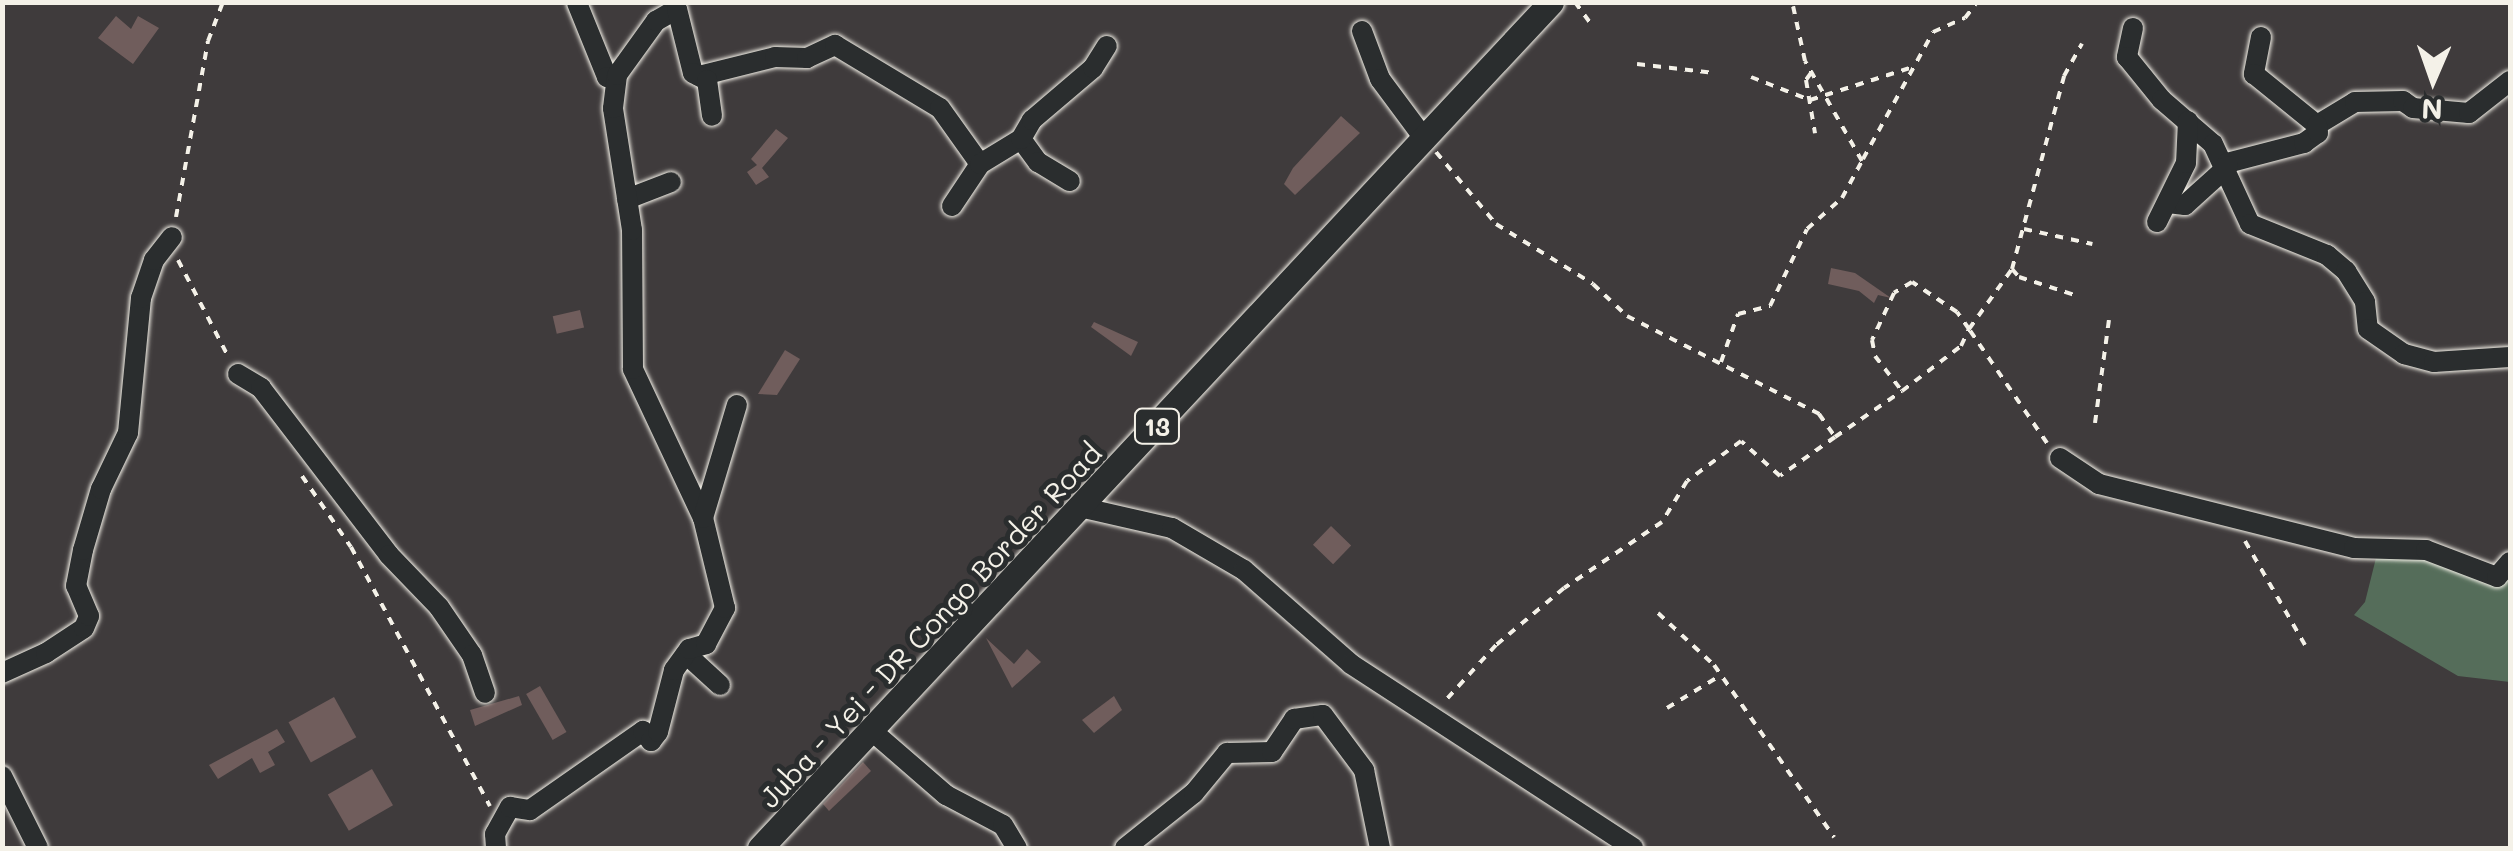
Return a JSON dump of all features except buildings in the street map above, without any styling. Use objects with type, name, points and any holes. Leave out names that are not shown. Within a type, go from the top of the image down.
[{"type":"main road","name":"Juba - Yei - DR Congo Border Road","points":[[760,848],[1084,508],[1551,2]]},
{"type":"street","points":[[576,3],[607,77],[616,79]]},
{"type":"street","points":[[496,848],[495,834],[510,807],[530,810],[642,731],[651,741],[665,714],[674,670],[686,654],[706,644],[725,608],[703,518],[633,369],[636,299],[612,108],[616,79],[656,21],[677,8],[693,73],[706,80],[712,116]]},
{"type":"street","points":[[2133,28],[2127,57],[2227,165],[2250,224],[2326,255],[2346,271],[2364,302],[2368,329],[2404,354],[2434,362],[2510,357]]},
{"type":"street","points":[[1362,31],[1380,79],[1423,137]]},
{"type":"street","points":[[2168,203],[2185,205],[2227,165],[2304,143],[2318,133],[2317,125],[2254,74],[2261,37]]},
{"type":"street","points":[[700,76],[775,57],[807,58],[835,45],[940,108],[980,164]]},
{"type":"street","points":[[952,206],[980,164],[1021,139],[1107,46]]},
{"type":"street","points":[[2482,108],[2510,81]]},
{"type":"street","points":[[2317,125],[2355,102],[2403,101],[2448,112],[2498,103],[2510,110]]},
{"type":"street","points":[[2157,222],[2186,163],[2188,120]]},
{"type":"street","points":[[1021,139],[1038,162],[1070,181]]},
{"type":"street","points":[[626,199],[671,182]]},
{"type":"street","points":[[2,673],[46,654],[84,628],[89,616],[76,586],[101,489],[128,433],[140,298],[154,260],[172,237]]},
{"type":"street","points":[[238,374],[261,388],[389,556],[440,607],[472,655],[484,693]]},
{"type":"street","points":[[703,518],[737,405]]},
{"type":"street","points":[[2060,458],[2098,484],[2354,548],[2426,550],[2497,576],[2510,562]]},
{"type":"street","points":[[1084,508],[1172,528],[1244,570],[1351,664],[1633,848]]},
{"type":"street","points":[[686,654],[720,685]]},
{"type":"street","points":[[1133,846],[1183,804],[1227,753],[1272,752],[1294,720],[1323,714],[1364,770],[1380,848]]},
{"type":"street","points":[[872,731],[946,795],[1003,826],[1017,848]]},
{"type":"street","points":[[2,776],[38,848]]},
{"type":"path","points":[[1575,2],[1590,23]]},
{"type":"path","points":[[1720,362],[1738,314],[1770,306],[1807,229],[1842,198],[1933,32],[1965,18],[1978,2]]},
{"type":"path","points":[[1793,6],[1811,73],[1862,161]]},
{"type":"path","points":[[1431,716],[1496,644],[1564,588],[1662,522],[1687,480],[1741,441],[1780,476],[1961,346],[2012,269],[2064,76],[2082,44]]},
{"type":"path","points":[[1637,64],[1714,73]]},
{"type":"path","points":[[1751,77],[1810,100],[1914,68]]},
{"type":"path","points":[[1811,73],[1815,133]]},
{"type":"path","points":[[1423,137],[1496,224],[1594,284],[1627,316],[1819,414],[1835,436]]},
{"type":"path","points":[[2024,229],[2092,244]]},
{"type":"path","points":[[2012,269],[2019,278],[2078,296]]},
{"type":"path","points":[[1902,392],[1875,356],[1872,340],[1894,293],[1912,282],[1927,288],[1970,329],[2060,458]]},
{"type":"path","points":[[2095,423],[2109,320]]},
{"type":"path","points":[[2237,519],[2260,572],[2306,645]]},
{"type":"path","points":[[1658,613],[1721,675],[1834,837]]},
{"type":"path","points":[[1667,708],[1721,675]]},
{"type":"green space","points":[[2378,550],[2510,576],[2510,682],[2458,676],[2354,615],[2365,602]]}]
